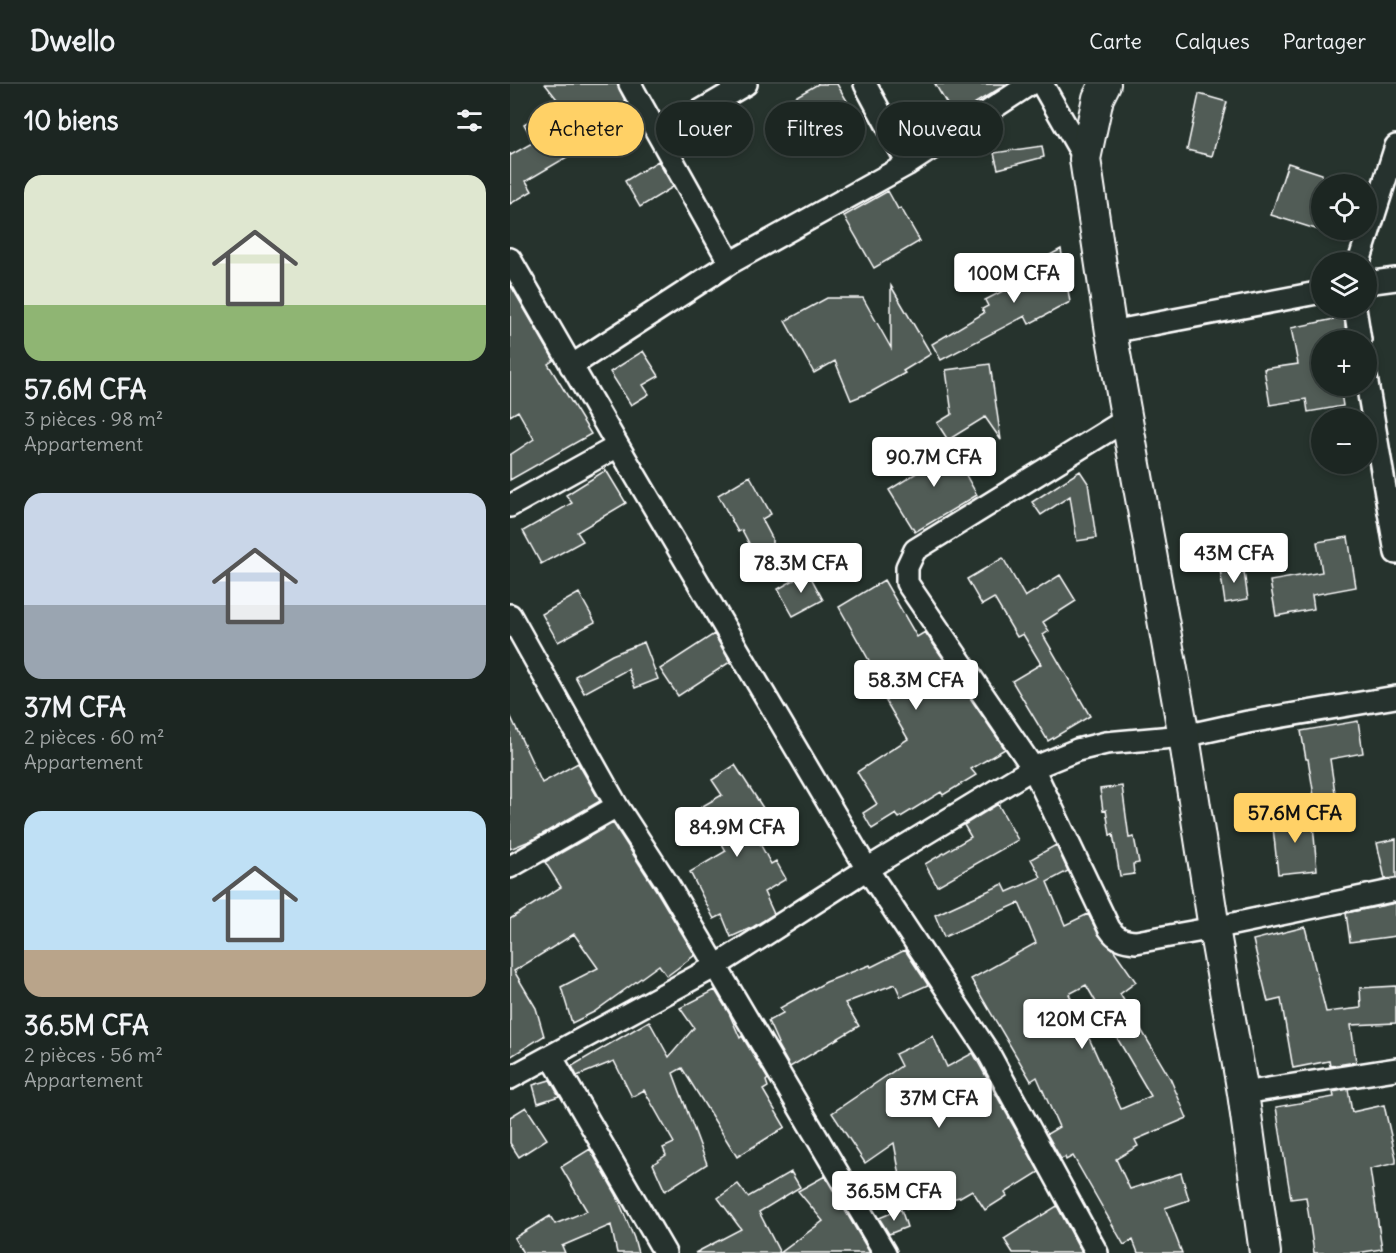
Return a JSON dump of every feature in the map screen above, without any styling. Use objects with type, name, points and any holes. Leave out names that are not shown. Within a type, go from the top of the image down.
[{"type":"main road","points":[[1105,84],[1098,98],[1085,159],[1111,332],[1184,736],[1243,1093],[1265,1253]]},
{"type":"street","points":[[630,84],[656,130]]},
{"type":"street","points":[[715,102],[746,84]]},
{"type":"street","points":[[865,84],[908,164]]},
{"type":"street","points":[[571,366],[730,263],[908,164],[1030,84]]},
{"type":"street","points":[[1042,84],[1085,159]]},
{"type":"street","points":[[1362,252],[1396,146]]},
{"type":"street","points":[[671,156],[730,263]]},
{"type":"street","points":[[510,259],[867,869],[988,1052],[1097,1253]]},
{"type":"street","points":[[1377,282],[1396,279]]},
{"type":"street","points":[[1111,332],[1311,294]]},
{"type":"street","points":[[1369,396],[1396,553]]},
{"type":"street","points":[[1126,419],[915,550],[907,567],[907,584],[1033,768],[1115,937],[1126,942],[1136,942],[1396,890]]},
{"type":"street","points":[[510,506],[618,446]]},
{"type":"street","points":[[510,615],[617,806],[667,883],[885,1253]]},
{"type":"street","points":[[510,1078],[716,966],[867,869],[1033,768],[1077,750],[1106,743],[1184,736],[1248,722],[1396,696]]},
{"type":"street","points":[[510,867],[617,806]]},
{"type":"street","points":[[550,1056],[665,1253]]},
{"type":"street","points":[[1243,1093],[1396,1069]]},
{"type":"building","points":[[545,84],[617,84],[626,102],[559,102]]},
{"type":"building","points":[[818,84],[837,84],[848,102],[789,102]]},
{"type":"building","points":[[935,84],[1007,84],[977,102],[946,102]]},
{"type":"building","points":[[1199,94],[1227,102],[1212,156],[1187,150]]},
{"type":"building","points":[[528,145],[528,156],[567,157],[526,181],[532,191],[510,204],[510,153],[511,155]]},
{"type":"building","points":[[1042,146],[1044,157],[998,169],[995,156],[1003,156],[1003,152]]},
{"type":"building","points":[[658,161],[673,187],[640,207],[625,181]]},
{"type":"building","points":[[1288,163],[1322,174],[1311,174],[1311,228],[1271,215]]},
{"type":"building","points":[[888,191],[920,241],[874,268],[844,216]]},
{"type":"building","points":[[1061,249],[1070,302],[1029,324],[1025,316],[941,360],[932,344],[984,313],[982,309],[988,306],[985,300],[1003,291],[999,283]]},
{"type":"building","points":[[510,284],[554,360],[548,364],[591,434],[510,480],[510,455],[534,439],[518,411],[510,416]]},
{"type":"building","points":[[891,286],[931,354],[903,371],[905,373],[851,400],[835,361],[814,373],[785,321],[827,298],[863,298],[891,348]]},
{"type":"building","points":[[1344,318],[1346,330],[1311,330],[1311,396],[1342,396],[1343,406],[1311,408],[1311,411],[1308,412],[1306,399],[1270,405],[1264,369],[1298,364],[1291,328]]},
{"type":"building","points":[[643,351],[659,376],[643,385],[649,394],[631,405],[610,372]]},
{"type":"building","points":[[990,364],[1001,440],[985,417],[948,440],[937,423],[952,414],[946,370]]},
{"type":"building","points":[[947,441],[977,495],[915,532],[889,490],[923,469],[918,459]]},
{"type":"building","points":[[606,470],[626,503],[577,532],[583,541],[541,564],[523,531],[572,503],[566,495]]},
{"type":"building","points":[[1080,471],[1088,483],[1096,538],[1077,541],[1070,496],[1041,515],[1032,502]]},
{"type":"building","points":[[750,476],[771,514],[762,519],[772,538],[769,549],[763,552],[752,549],[742,530],[738,532],[718,495]]},
{"type":"building","points":[[1348,537],[1356,587],[1312,595],[1314,609],[1276,616],[1270,581],[1322,572],[1317,542]]},
{"type":"building","points":[[1003,558],[1025,597],[1060,575],[1076,601],[1043,622],[1049,631],[1043,635],[1090,716],[1048,741],[1012,681],[1041,664],[1023,634],[1017,637],[994,598],[982,605],[967,579]]},
{"type":"building","points":[[1243,565],[1248,599],[1225,603],[1220,569]]},
{"type":"building","points":[[808,572],[823,600],[793,616],[778,589]]},
{"type":"building","points":[[884,580],[917,637],[925,632],[1005,749],[971,769],[976,775],[943,795],[941,792],[899,818],[896,814],[872,829],[863,813],[877,804],[857,772],[908,739],[866,667],[871,664],[839,607]]},
{"type":"building","points":[[579,593],[595,622],[558,642],[542,614]]},
{"type":"building","points":[[714,634],[730,662],[678,696],[660,669]]},
{"type":"building","points":[[644,642],[658,679],[635,688],[628,669],[584,693],[575,676],[612,655]]},
{"type":"building","points":[[510,715],[542,783],[578,763],[600,801],[532,840],[510,849]]},
{"type":"building","points":[[1358,721],[1363,753],[1330,759],[1336,799],[1315,802],[1301,731]]},
{"type":"building","points":[[735,765],[769,817],[752,829],[771,864],[776,861],[786,879],[764,892],[774,914],[731,937],[722,915],[714,919],[690,872],[726,851],[701,807],[722,795],[712,780]]},
{"type":"building","points":[[1122,786],[1129,838],[1134,837],[1139,863],[1133,864],[1134,874],[1120,876],[1113,834],[1110,835],[1106,810],[1103,811],[1100,789]]},
{"type":"building","points":[[998,804],[1018,840],[937,886],[925,864],[971,837],[964,825]]},
{"type":"building","points":[[1312,813],[1317,870],[1278,874],[1272,818]]},
{"type":"building","points":[[613,823],[695,955],[667,976],[659,965],[594,1012],[572,1023],[561,987],[598,968],[574,934],[514,971],[536,1008],[544,1036],[510,1057],[510,919],[561,887],[545,862]]},
{"type":"building","points":[[1396,839],[1396,878],[1385,879],[1377,843]]},
{"type":"building","points":[[1056,845],[1068,871],[1047,882],[1065,925],[1088,914],[1099,935],[1113,949],[1136,982],[1120,994],[1170,1078],[1187,1118],[1135,1140],[1138,1146],[1116,1159],[1130,1189],[1181,1173],[1189,1200],[1165,1208],[1182,1253],[1138,1253],[1133,1240],[1124,1245],[1073,1156],[1066,1160],[1065,1157],[1061,1159],[1047,1134],[1059,1127],[1037,1077],[1031,1081],[971,979],[1036,943],[1019,903],[944,937],[935,915],[1003,884],[1007,892],[1041,877],[1031,859]],"holes":[[[1086,985],[1151,1096],[1121,1109],[1069,994]]]},
{"type":"building","points":[[1396,903],[1396,936],[1350,942],[1346,913]]},
{"type":"building","points":[[1305,927],[1326,1012],[1361,1008],[1360,988],[1396,986],[1396,1023],[1351,1025],[1356,1062],[1330,1066],[1329,1061],[1293,1068],[1281,999],[1268,1002],[1253,940]]},
{"type":"building","points":[[905,950],[928,985],[901,997],[895,984],[845,1003],[859,1026],[790,1067],[777,1044],[768,1021],[783,1013],[780,1008],[826,982],[870,965],[871,967]]},
{"type":"building","points":[[715,990],[740,1038],[742,1036],[768,1079],[766,1081],[768,1087],[763,1090],[785,1127],[737,1157],[682,1068],[673,1073],[707,1164],[665,1191],[653,1164],[666,1155],[663,1148],[674,1143],[644,1090],[632,1097],[614,1061],[577,1076],[572,1066],[649,1021],[669,1057],[694,1028],[680,1008]]},
{"type":"building","points":[[933,1036],[947,1067],[973,1053],[1039,1172],[1005,1193],[1007,1196],[985,1210],[972,1190],[960,1197],[906,1208],[894,1143],[865,1163],[832,1113],[901,1066],[895,1054]]},
{"type":"building","points":[[550,1080],[559,1096],[538,1103],[533,1085]]},
{"type":"building","points":[[1348,1089],[1352,1112],[1384,1105],[1396,1158],[1396,1163],[1370,1169],[1382,1249],[1357,1253],[1314,1253],[1306,1197],[1291,1199],[1276,1107],[1334,1097],[1333,1092]]},
{"type":"building","points":[[526,1107],[547,1139],[519,1157],[510,1143],[510,1117]]},
{"type":"building","points":[[590,1149],[616,1194],[638,1253],[617,1253],[611,1225],[562,1246],[565,1253],[523,1253],[514,1238],[550,1216],[555,1224],[587,1211],[561,1167]]},
{"type":"building","points":[[791,1172],[800,1187],[759,1212],[780,1253],[695,1253],[741,1229],[718,1198],[738,1184],[748,1197]]},
{"type":"building","points":[[825,1176],[870,1253],[780,1253],[823,1221],[798,1191]]},
{"type":"building","points":[[1057,1206],[1082,1253],[1013,1253],[1004,1239]]},
{"type":"building","points":[[901,1209],[907,1227],[889,1234],[879,1218]]}]
